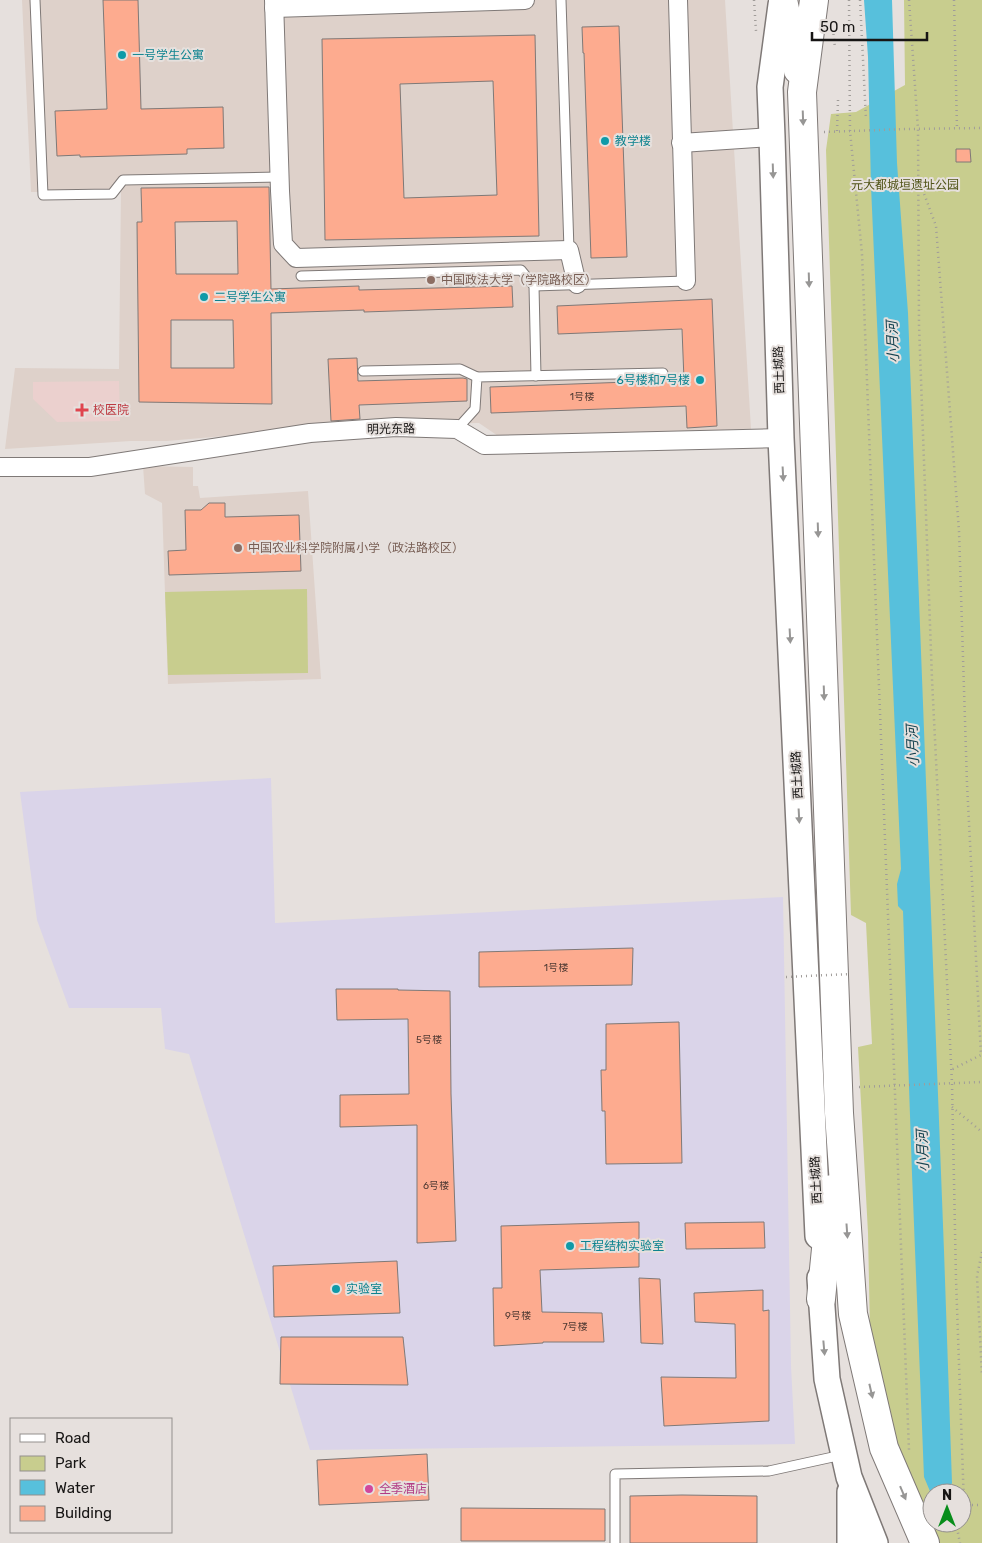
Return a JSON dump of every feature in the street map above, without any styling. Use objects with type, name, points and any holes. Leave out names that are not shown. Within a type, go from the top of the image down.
[{"type":"highway","points":[[783,0],[802,92]]},
{"type":"highway","points":[[814,0],[802,92],[839,1113],[853,1314],[925,1543]]},
{"type":"highway","points":[[821,1299],[839,1113]]},
{"type":"street","points":[[525,0],[274,4],[283,244],[296,258],[569,250],[576,284]]},
{"type":"street","points":[[678,0],[686,281]]},
{"type":"street","points":[[766,0],[770,88]]},
{"type":"street","name":"西土城路","points":[[783,0],[770,88],[781,438],[821,1299],[827,1379],[847,1466],[875,1543]]},
{"type":"street","points":[[681,144],[772,137]]},
{"type":"street","name":"明光东路","points":[[0,466],[90,467],[310,433],[396,427],[457,429],[484,445],[781,438]]},
{"type":"street","points":[[847,1466],[850,1543]]},
{"type":"lane","points":[[35,0],[43,195],[112,194],[123,180],[279,177]]},
{"type":"lane","points":[[561,0],[569,250]]},
{"type":"lane","points":[[301,276],[520,270],[534,286],[536,376]]},
{"type":"lane","points":[[534,286],[686,281]]},
{"type":"lane","points":[[363,371],[460,369],[477,377],[663,373]]},
{"type":"lane","points":[[457,429],[474,409],[477,377]]},
{"type":"lane","points":[[615,1543],[615,1474],[770,1471],[847,1466]]},
{"type":"path","points":[[849,0],[850,130],[862,254],[894,1086],[897,1449]]},
{"type":"path","points":[[860,0],[866,118]]},
{"type":"path","points":[[909,0],[918,129],[919,326],[933,689],[952,1083],[962,1483]]},
{"type":"path","points":[[954,0],[957,130]]},
{"type":"path","points":[[832,25],[836,48]]},
{"type":"path","points":[[837,131],[838,100]]},
{"type":"path","points":[[818,132],[982,128]]},
{"type":"path","points":[[918,176],[936,226],[959,531],[966,784],[981,1055],[951,1070]]},
{"type":"path","points":[[786,976],[850,974]]},
{"type":"path","points":[[853,1087],[982,1082]]},
{"type":"path","points":[[952,1107],[982,1132]]},
{"type":"path","points":[[982,1252],[977,1276],[982,1376]]},
{"type":"shaded area","name":"中国政法大学（学院路校区）","points":[[22,0],[725,0],[751,429],[501,438],[479,423],[399,424],[307,429],[167,441],[131,441],[5,449],[15,368],[119,369],[121,191],[31,192]]},
{"type":"shaded area","name":"校医院","points":[[119,381],[120,421],[57,422],[33,399],[33,382]]},
{"type":"shaded area","name":"中国农业科学院附属小学（政法路校区）","points":[[143,466],[193,467],[193,486],[198,486],[200,498],[308,491],[321,679],[168,684],[162,503],[145,494]]},
{"type":"shaded area","points":[[271,778],[275,923],[783,897],[791,1366],[795,1444],[310,1450],[189,1054],[165,1049],[161,1008],[69,1008],[37,920],[20,792]]},
{"type":"green space","name":"元大都城垣遗址公园","points":[[904,0],[982,0],[982,1543],[937,1543],[933,1533],[972,1533],[972,1483],[922,1483],[922,1505],[894,1433],[870,1331],[868,1233],[858,1047],[872,1044],[866,923],[851,915],[826,150],[831,114],[856,112],[905,85]]},
{"type":"green space","points":[[307,589],[308,673],[168,675],[165,592]]},
{"type":"water","name":"小月河","points":[[864,0],[892,0],[897,163],[908,313],[952,1483],[927,1483],[924,1477],[903,911],[898,906],[897,884],[901,869],[871,186],[868,57]]},
{"type":"building","name":"一号学生公寓","points":[[103,0],[138,0],[141,109],[223,107],[224,148],[187,149],[187,154],[57,156],[55,111],[107,109]]},
{"type":"building","name":"教学楼","points":[[619,26],[627,257],[591,258],[582,27]]},
{"type":"building","points":[[535,35],[539,236],[325,240],[322,39]],"holes":[[[493,81],[497,195],[404,198],[400,84]]]},
{"type":"building","points":[[956,149],[970,149],[971,162],[956,162]]},
{"type":"building","name":"二号学生公寓","points":[[269,187],[271,289],[359,286],[359,290],[512,286],[513,307],[271,313],[272,404],[139,402],[137,222],[142,222],[141,188]],"holes":[[[237,221],[238,274],[176,274],[175,222]],[[171,320],[233,320],[234,368],[171,368]]]},
{"type":"building","points":[[712,299],[717,426],[687,428],[686,406],[491,413],[490,387],[684,380],[682,329],[558,334],[557,306]]},
{"type":"building","points":[[357,358],[358,381],[463,378],[467,379],[467,401],[359,405],[360,419],[331,421],[328,359]]},
{"type":"building","points":[[209,503],[225,503],[225,517],[299,515],[301,571],[169,575],[168,551],[186,550],[185,510],[201,510]]},
{"type":"building","points":[[633,948],[632,985],[479,987],[479,952]]},
{"type":"building","points":[[336,989],[450,991],[456,1241],[417,1243],[417,1125],[340,1127],[340,1095],[409,1094],[408,1019],[337,1020]]},
{"type":"building","points":[[679,1022],[682,1163],[606,1164],[605,1111],[602,1111],[601,1070],[606,1070],[606,1024]]},
{"type":"building","points":[[639,1222],[639,1267],[540,1270],[542,1312],[602,1313],[604,1342],[543,1342],[494,1346],[493,1288],[502,1288],[501,1226]]},
{"type":"building","points":[[764,1222],[765,1248],[686,1249],[685,1223]]},
{"type":"building","name":"实验室","points":[[397,1261],[400,1313],[274,1317],[273,1266]]},
{"type":"building","points":[[639,1278],[660,1279],[663,1344],[641,1343]]},
{"type":"building","points":[[763,1290],[763,1311],[769,1310],[769,1421],[664,1426],[661,1377],[736,1378],[735,1324],[695,1322],[694,1293]]},
{"type":"building","points":[[281,1337],[403,1337],[408,1385],[280,1384]]},
{"type":"building","points":[[427,1454],[429,1500],[319,1505],[317,1460]]},
{"type":"building","points":[[630,1496],[757,1496],[757,1543],[630,1543]]},
{"type":"building","points":[[461,1508],[605,1509],[605,1541],[461,1541]]},
{"type":"place","name":"一号学生公寓","points":[[122,55]]},
{"type":"place","name":"教学楼","points":[[605,141]]},
{"type":"place","name":"中国政法大学（学院路校区）","points":[[431,280]]},
{"type":"place","name":"二号学生公寓","points":[[204,297]]},
{"type":"place","name":"6号楼和7号楼","points":[[700,380]]},
{"type":"place","name":"校医院","points":[[82,410]]},
{"type":"place","name":"中国农业科学院附属小学（政法路校区）","points":[[238,548]]},
{"type":"place","name":"工程结构实验室","points":[[570,1246]]},
{"type":"place","name":"实验室","points":[[336,1289]]},
{"type":"place","name":"全季酒店","points":[[369,1489]]}]
